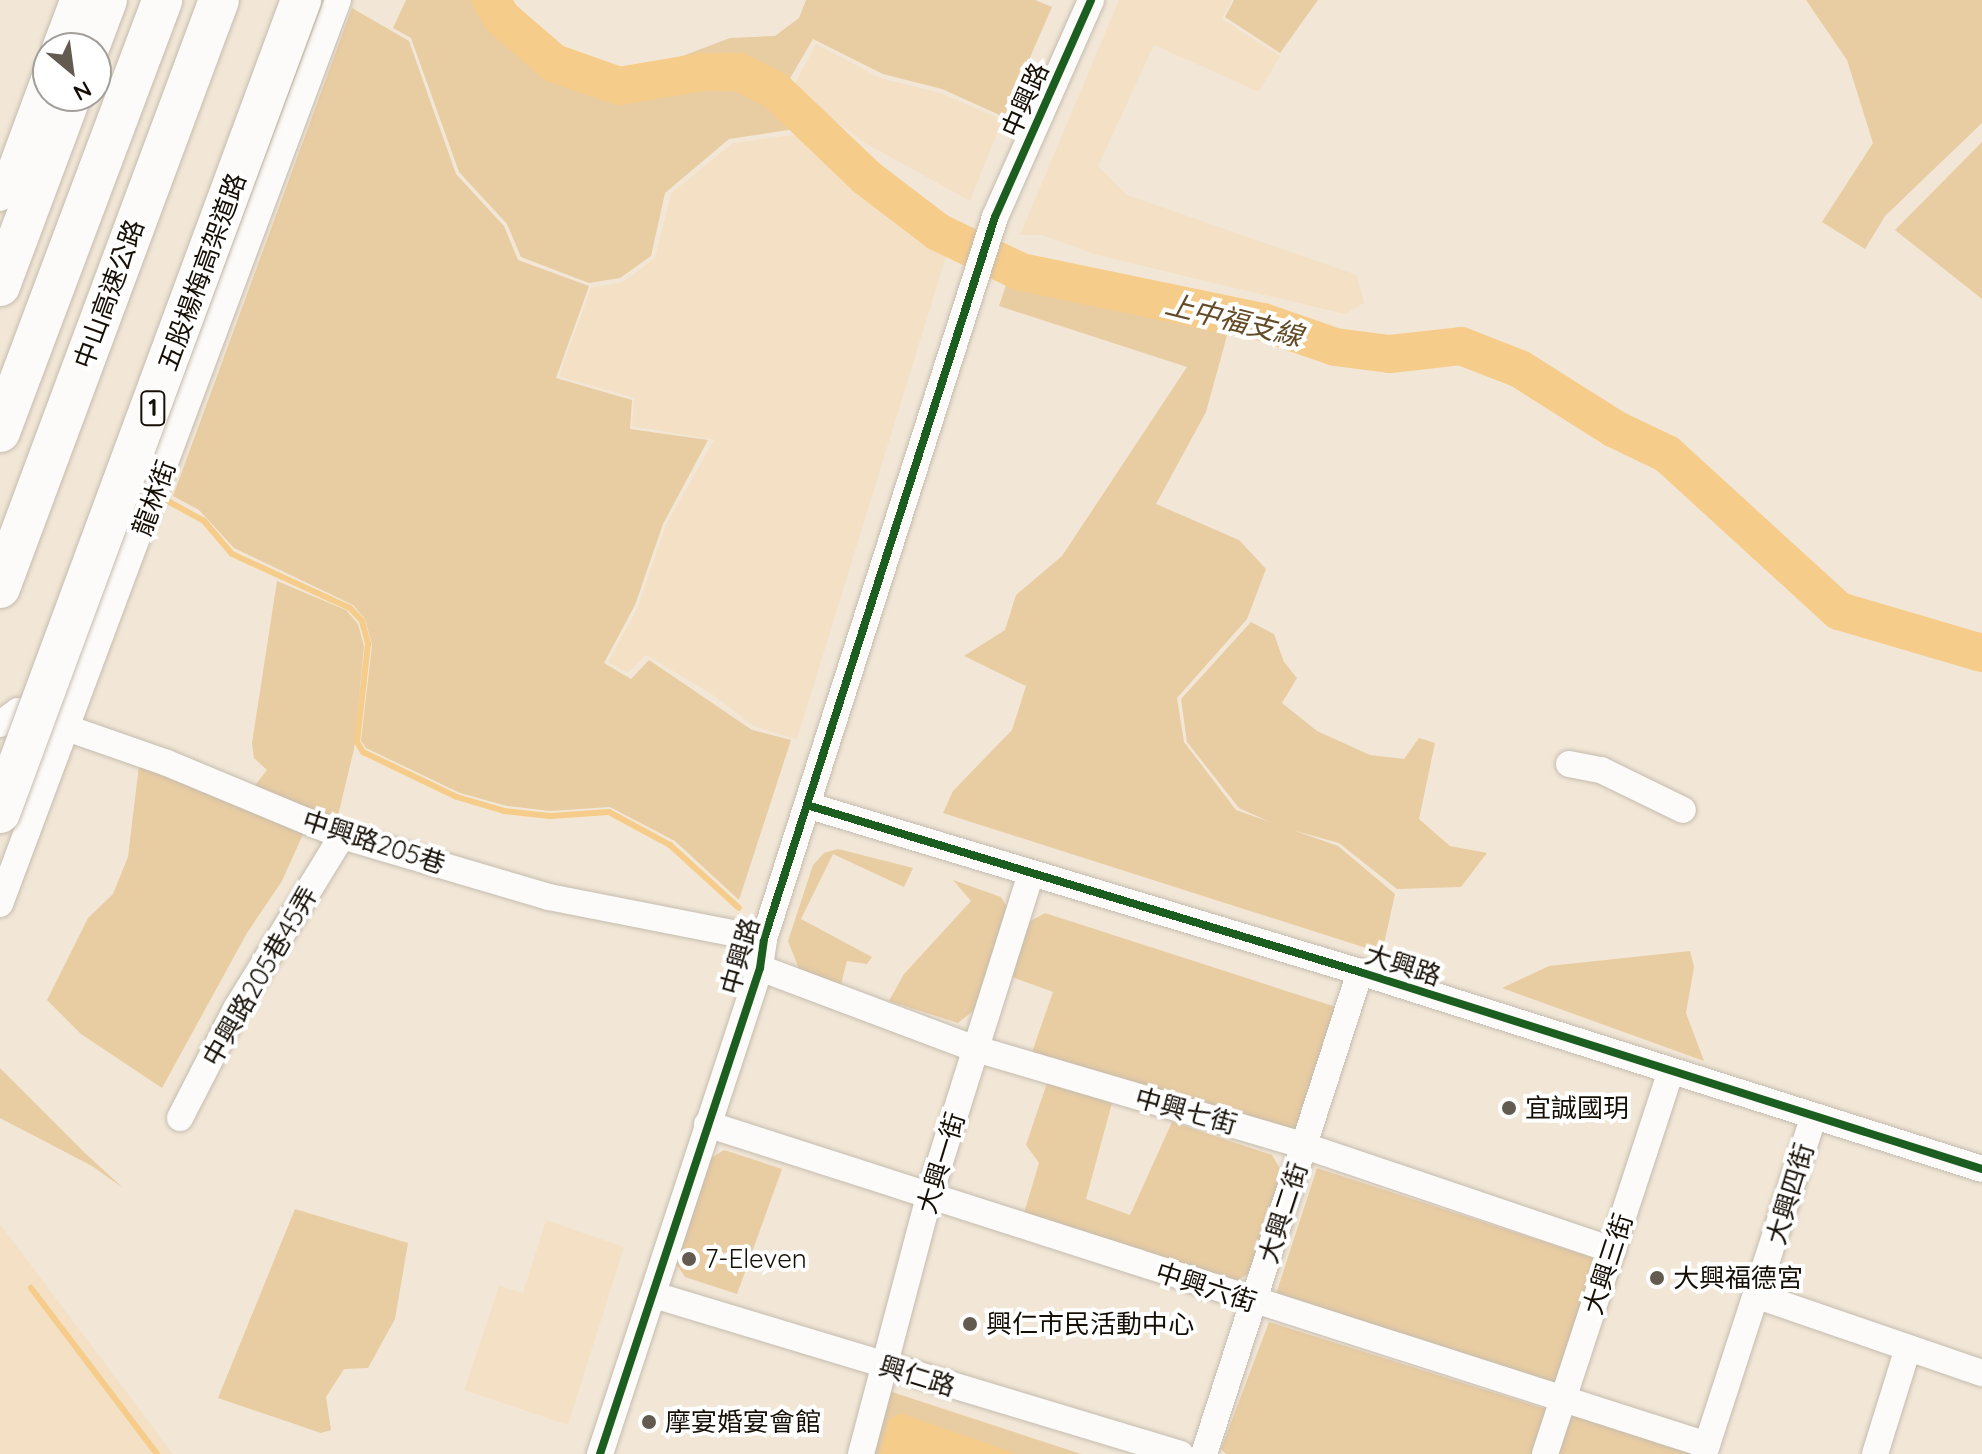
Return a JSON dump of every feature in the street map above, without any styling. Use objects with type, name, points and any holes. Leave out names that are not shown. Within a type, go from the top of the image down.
[{"type":"highway","points":[[95,32],[107,0]]},
{"type":"highway","name":"中山高速公路","points":[[0,432],[162,0]]},
{"type":"highway","name":"中山高速公路","points":[[0,588],[219,0]]},
{"type":"highway","name":"五股楊梅高架道路","points":[[0,813],[301,0]]},
{"type":"highway","points":[[0,286],[65,112]]},
{"type":"street","points":[[61,32],[73,0]]},
{"type":"street","name":"龍林街","points":[[0,904],[70,727],[338,0]]},
{"type":"street","name":"中興路","points":[[600,1454],[760,968],[764,939],[810,806],[995,217],[1091,0]]},
{"type":"street","points":[[0,198],[32,111]]},
{"type":"street","name":"中興路205巷","points":[[0,724],[18,711],[70,727],[342,836],[549,897],[764,939]]},
{"type":"street","points":[[1569,764],[1601,770],[1683,810]]},
{"type":"street","name":"大興路","points":[[810,806],[1030,876],[1360,972],[1670,1074],[1982,1169]]},
{"type":"street","name":"中興路205巷45弄","points":[[180,1118],[236,1009],[342,836]]},
{"type":"street","name":"大興一街","points":[[861,1454],[929,1197],[1030,876]]},
{"type":"street","name":"中興七街","points":[[760,968],[976,1049],[1305,1146],[1613,1250]]},
{"type":"street","name":"大興二街","points":[[1204,1454],[1360,972]]},
{"type":"street","name":"大興三街","points":[[1545,1454],[1670,1074]]},
{"type":"street","name":"大興四街","points":[[1706,1450],[1814,1116]]},
{"type":"street","name":"中興六街","points":[[707,1124],[1254,1303],[1564,1399],[1706,1450]]},
{"type":"street","name":"興仁路","points":[[654,1295],[1181,1454]]},
{"type":"street","points":[[1758,1296],[1982,1373]]},
{"type":"street","points":[[1875,1454],[1908,1348]]},
{"type":"shaded area","points":[[406,0],[479,0],[495,26],[549,71],[615,98],[739,81],[771,99],[801,128],[729,139],[665,193],[651,256],[620,278],[589,283],[521,257],[507,224],[459,172],[411,38],[393,28]]},
{"type":"shaded area","points":[[806,0],[1035,0],[1052,7],[1004,117],[942,89],[883,74],[813,39],[785,87],[744,65],[716,62],[619,80],[730,38],[775,36],[799,18]]},
{"type":"shaded area","points":[[1119,0],[1232,0],[1222,19],[1280,56],[1259,92],[1154,45],[1098,166],[1127,195],[1357,275],[1364,303],[1345,314],[1097,255],[1042,235],[1020,235]]},
{"type":"shaded area","points":[[1234,0],[1318,0],[1280,53],[1225,17]]},
{"type":"shaded area","points":[[1806,0],[1982,0],[1982,123],[1885,216],[1865,249],[1822,222],[1873,143],[1847,60]]},
{"type":"shaded area","points":[[352,8],[409,41],[456,174],[504,226],[518,260],[589,286],[556,378],[632,400],[630,429],[708,440],[663,524],[635,605],[604,663],[631,679],[649,660],[752,730],[791,740],[739,900],[675,841],[610,807],[550,811],[507,806],[460,793],[366,748],[361,741],[372,645],[365,619],[353,605],[234,548],[199,510],[173,496]]},
{"type":"shaded area","points":[[816,44],[880,78],[941,93],[1002,120],[970,201],[865,143],[792,89]]},
{"type":"shaded area","points":[[800,134],[851,184],[949,247],[797,739],[755,727],[713,695],[646,655],[628,673],[608,662],[638,607],[666,525],[714,440],[632,426],[634,398],[559,376],[591,288],[623,282],[655,258],[671,193],[733,143]]},
{"type":"shaded area","points":[[1982,142],[1982,299],[1895,230]]},
{"type":"shaded area","points":[[1007,282],[1021,290],[1231,321],[1206,412],[1156,504],[1239,540],[1266,569],[1247,619],[1177,698],[1184,742],[1236,810],[1338,846],[1395,894],[1382,953],[943,813],[953,791],[1012,730],[1026,686],[964,656],[1005,630],[1016,595],[1062,556],[1187,367],[999,306]]},
{"type":"shaded area","points":[[277,581],[346,610],[358,624],[364,646],[354,749],[337,820],[252,789],[267,770],[254,758],[252,743]]},
{"type":"shaded area","points":[[1251,622],[1274,634],[1284,662],[1297,678],[1282,703],[1317,731],[1370,755],[1404,759],[1419,738],[1435,743],[1419,819],[1450,846],[1487,853],[1461,887],[1397,889],[1339,843],[1281,827],[1239,808],[1187,742],[1181,699]]},
{"type":"shaded area","points":[[139,765],[304,832],[282,881],[247,933],[162,1088],[81,1034],[47,1000],[88,918],[113,894],[128,857]]},
{"type":"shaded area","points":[[838,849],[913,868],[904,887],[833,854],[801,919],[872,957],[867,964],[847,961],[841,984],[799,969],[788,941],[813,865],[824,853]]},
{"type":"shaded area","points":[[953,880],[1001,897],[1011,914],[978,1007],[958,1023],[889,1001],[904,974],[971,901]]},
{"type":"shaded area","points":[[1045,913],[1336,1007],[1297,1139],[1031,1055],[1053,992],[1006,975],[1023,925]]},
{"type":"shaded area","points":[[1690,951],[1694,967],[1686,1013],[1704,1061],[1502,988],[1549,966]]},
{"type":"shaded area","points":[[0,1068],[123,1188],[92,1166],[0,1118]]},
{"type":"shaded area","points":[[1048,1080],[1112,1103],[1086,1199],[1130,1215],[1172,1122],[1272,1155],[1282,1172],[1251,1272],[1232,1284],[1024,1213],[1039,1163],[1026,1145]]},
{"type":"shaded area","points":[[724,1150],[782,1169],[737,1294],[685,1277],[673,1259],[702,1164]]},
{"type":"shaded area","points":[[1317,1168],[1601,1260],[1560,1388],[1276,1295]]},
{"type":"shaded area","points":[[295,1209],[408,1243],[395,1319],[368,1368],[344,1369],[326,1397],[331,1430],[321,1433],[218,1398]]},
{"type":"shaded area","points":[[546,1220],[624,1247],[568,1425],[464,1390],[499,1286],[523,1293]]},
{"type":"shaded area","points":[[0,1224],[173,1454],[0,1454]]},
{"type":"shaded area","points":[[1269,1322],[1552,1411],[1537,1454],[1226,1454],[1221,1449]]},
{"type":"shaded area","points":[[881,1392],[892,1392],[1081,1454],[864,1454]]},
{"type":"shaded area","points":[[1571,1412],[1692,1448],[1690,1454],[1557,1454]]},
{"type":"shaded area","points":[[900,1413],[1017,1454],[880,1454],[889,1420]]},
{"type":"waterway","name":"上中福支線","points":[[491,0],[502,18],[554,63],[619,86],[702,72],[739,72],[775,90],[866,177],[938,232],[1021,272],[1263,322],[1335,347],[1390,354],[1461,346],[1520,369],[1615,429],[1667,454],[1839,611],[1982,653]]},
{"type":"waterway","points":[[164,499],[204,521],[232,554],[350,608],[362,621],[368,644],[357,742],[363,752],[457,797],[504,811],[550,816],[609,812],[670,845],[739,908]]},
{"type":"waterway","points":[[31,1288],[157,1454]]},
{"type":"cycle path","points":[[600,1454],[760,968],[764,939],[995,217],[1091,0]]},
{"type":"cycle path","points":[[810,806],[1360,972],[1982,1169]]},
{"type":"place","name":"宜誠國玥","points":[[1509,1108]]},
{"type":"place","name":"7-Eleven","points":[[689,1259]]},
{"type":"place","name":"大興福德宮","points":[[1657,1278]]},
{"type":"place","name":"興仁市民活動中心","points":[[970,1324]]},
{"type":"place","name":"摩宴婚宴會館","points":[[649,1422]]}]
